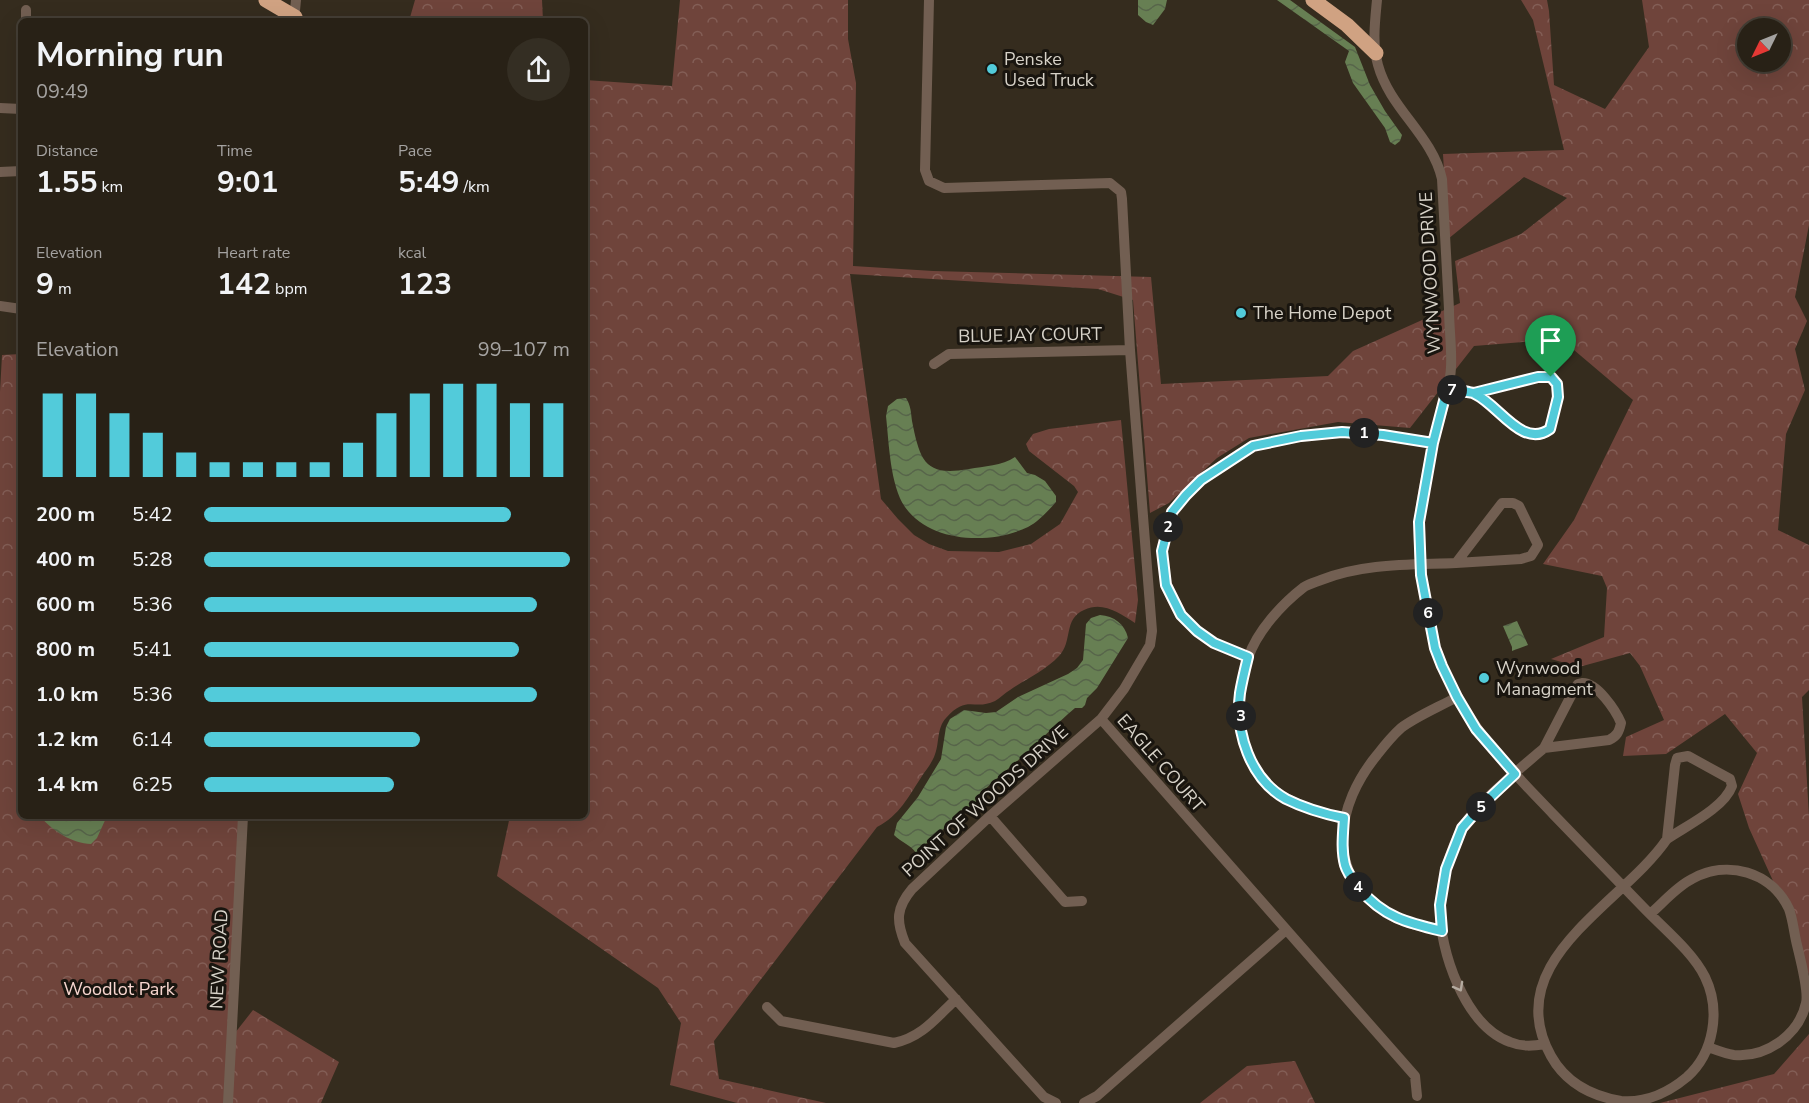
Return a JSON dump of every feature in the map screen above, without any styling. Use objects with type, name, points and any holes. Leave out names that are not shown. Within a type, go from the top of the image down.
[{"type":"highway","points":[[266,0],[293,18]]},
{"type":"highway","points":[[1313,0],[1347,25],[1376,53]]},
{"type":"highway","points":[[1347,25],[1375,36]]},
{"type":"street","points":[[294,18],[296,0]]},
{"type":"street","name":"EAGLE COURT","points":[[929,0],[925,170],[929,181],[944,188],[1110,183],[1121,192],[1130,350],[1152,631],[1150,645],[1124,689],[1101,719],[1415,1076],[1417,1096]]},
{"type":"street","name":"WYNWOOD DRIVE","points":[[1377,0],[1375,36],[1381,74],[1388,89],[1428,144],[1438,162],[1442,179],[1451,368],[1433,443],[1419,522],[1421,575],[1435,648],[1457,697],[1482,737],[1694,960],[1708,982],[1714,1019],[1708,1047],[1700,1062],[1692,1072],[1668,1091],[1654,1098],[1640,1101],[1623,1101],[1594,1094],[1565,1076],[1545,1044],[1538,1014],[1542,986],[1548,969],[1557,955],[1580,928],[1623,887]]},
{"type":"street","points":[[0,108],[18,109]]},
{"type":"street","points":[[0,172],[18,171]]},
{"type":"street","points":[[0,306],[18,309]]},
{"type":"street","name":"BLUE JAY COURT","points":[[934,364],[949,354],[1130,350]]},
{"type":"street","points":[[1447,389],[1474,393],[1538,377],[1551,377],[1557,384],[1558,397],[1550,429],[1533,436],[1521,431],[1474,393]]},
{"type":"street","points":[[1248,657],[1214,643],[1197,631],[1181,615],[1166,585],[1162,551],[1172,512],[1186,495],[1201,480],[1253,446],[1301,436],[1342,432],[1383,435],[1433,443]]},
{"type":"street","points":[[1344,818],[1322,813],[1286,799],[1268,784],[1251,763],[1242,734],[1240,695],[1248,657],[1272,617],[1305,586],[1351,570],[1521,559],[1531,556],[1538,545],[1519,506],[1508,502],[1498,506],[1456,563]]},
{"type":"street","points":[[1544,748],[1609,740],[1615,736],[1621,723],[1594,686],[1588,683],[1578,684],[1544,748],[1482,805],[1462,828],[1446,869],[1440,905],[1442,931],[1452,975],[1474,1011],[1488,1028],[1507,1042],[1530,1047],[1545,1044]]},
{"type":"street","points":[[1442,931],[1386,914],[1350,877],[1342,844],[1344,818],[1361,775],[1401,728],[1457,697]]},
{"type":"street","name":"POINT OF WOODS DRIVE","points":[[1056,1103],[1044,1097],[905,943],[898,920],[904,899],[912,889],[990,816],[1101,719]]},
{"type":"street","points":[[1623,887],[1657,853],[1667,839],[1717,806],[1731,789],[1730,779],[1688,756],[1677,758],[1667,839]]},
{"type":"street","points":[[990,816],[1065,902],[1082,901]]},
{"type":"street","name":"NEW ROAD","points":[[228,1103],[243,819]]},
{"type":"street","points":[[1650,914],[1692,878],[1726,869],[1756,875],[1771,883],[1788,909],[1803,971],[1807,1002],[1799,1021],[1784,1041],[1759,1053],[1734,1055],[1708,1047]]},
{"type":"street","points":[[1084,1103],[1097,1096],[1286,930]]},
{"type":"street","points":[[767,1007],[781,1021],[894,1043],[918,1035],[956,999]]},
{"type":"green space","points":[[415,0],[542,0],[543,18],[410,18]]},
{"type":"green space","points":[[680,0],[848,0],[848,39],[856,83],[853,266],[933,271],[1151,277],[1161,384],[1328,376],[1353,351],[1460,303],[1455,261],[1521,234],[1567,198],[1524,177],[1448,239],[1443,154],[1564,150],[1533,20],[1521,0],[1547,0],[1554,85],[1605,109],[1649,47],[1642,0],[1809,0],[1809,225],[1795,297],[1807,321],[1795,349],[1805,390],[1786,434],[1778,530],[1809,545],[1809,690],[1802,697],[1809,816],[1809,975],[1779,894],[1749,828],[1738,794],[1757,753],[1725,714],[1666,754],[1623,756],[1626,737],[1664,720],[1640,666],[1630,653],[1579,667],[1551,659],[1604,637],[1607,588],[1602,576],[1543,564],[1574,520],[1633,400],[1561,339],[1474,346],[1410,428],[1338,422],[1249,438],[1217,458],[1169,503],[1150,513],[1133,300],[1098,289],[850,274],[881,499],[914,535],[948,551],[999,552],[1031,544],[1060,524],[1078,492],[1074,486],[1029,451],[1026,444],[1033,434],[1049,429],[1121,420],[1138,600],[1135,623],[1117,612],[1104,608],[1084,610],[1073,619],[1063,650],[1048,666],[995,701],[988,704],[965,705],[953,711],[943,722],[933,760],[908,798],[892,817],[877,827],[714,1041],[719,1079],[826,1103],[737,1103],[670,1085],[681,1023],[658,988],[497,876],[509,819],[588,819],[588,80],[672,86]]},
{"type":"green space","name":"Woodlot Park","points":[[18,354],[18,819],[243,819],[231,1038],[253,1010],[339,1062],[321,1103],[0,1103],[0,392],[2,355]]},
{"type":"green space","points":[[1809,1034],[1809,1103],[1660,1103],[1774,1074]]},
{"type":"green space","points":[[1295,1061],[1315,1103],[1200,1103],[1247,1066]]},
{"type":"water","points":[[1138,0],[1167,0],[1165,9],[1153,25],[1138,15]]},
{"type":"water","points":[[1277,0],[1290,0],[1355,47],[1370,85],[1402,135],[1400,141],[1395,145],[1390,142],[1385,128],[1353,83],[1345,62],[1349,51]]},
{"type":"water","points":[[906,398],[922,456],[934,468],[954,471],[969,469],[999,464],[1015,457],[1027,473],[1045,481],[1056,496],[1056,502],[1032,525],[997,537],[979,538],[945,534],[916,519],[905,507],[896,487],[886,416],[888,406],[897,399]]},
{"type":"water","points":[[1100,615],[1118,622],[1128,638],[1097,688],[1087,698],[1085,705],[1082,708],[1075,708],[1068,714],[1030,749],[1028,754],[977,796],[973,806],[964,808],[935,838],[921,847],[920,852],[916,853],[894,835],[897,823],[918,797],[941,759],[946,727],[950,719],[964,710],[996,712],[1018,697],[1077,668],[1083,660],[1086,624],[1091,618]]},
{"type":"water","points":[[1517,621],[1528,645],[1512,651],[1503,626]]},
{"type":"water","points":[[43,819],[106,819],[97,838],[91,844],[77,842],[50,826]]},
{"type":"place","name":"Penske Used Truck","points":[[992,69]]},
{"type":"place","name":"The Home Depot","points":[[1241,313]]},
{"type":"place","name":"Wynwood Managment","points":[[1484,678]]},
{"type":"route","points":[[1551,377],[1538,377],[1474,393],[1447,389],[1433,443],[1383,435],[1342,432],[1301,436],[1253,446],[1201,480],[1186,495],[1172,512],[1162,551],[1166,585],[1181,615],[1197,631],[1214,643],[1248,657],[1240,695],[1242,734],[1251,763],[1268,784],[1286,799],[1322,813],[1344,818],[1342,844],[1350,877],[1386,914],[1442,931],[1440,905],[1446,869],[1462,828],[1482,805],[1515,774],[1476,729],[1457,697],[1435,648],[1421,575],[1419,522],[1433,443],[1447,389],[1474,393],[1521,431],[1533,436],[1542,434],[1550,429],[1558,397],[1557,384],[1551,377]]}]
